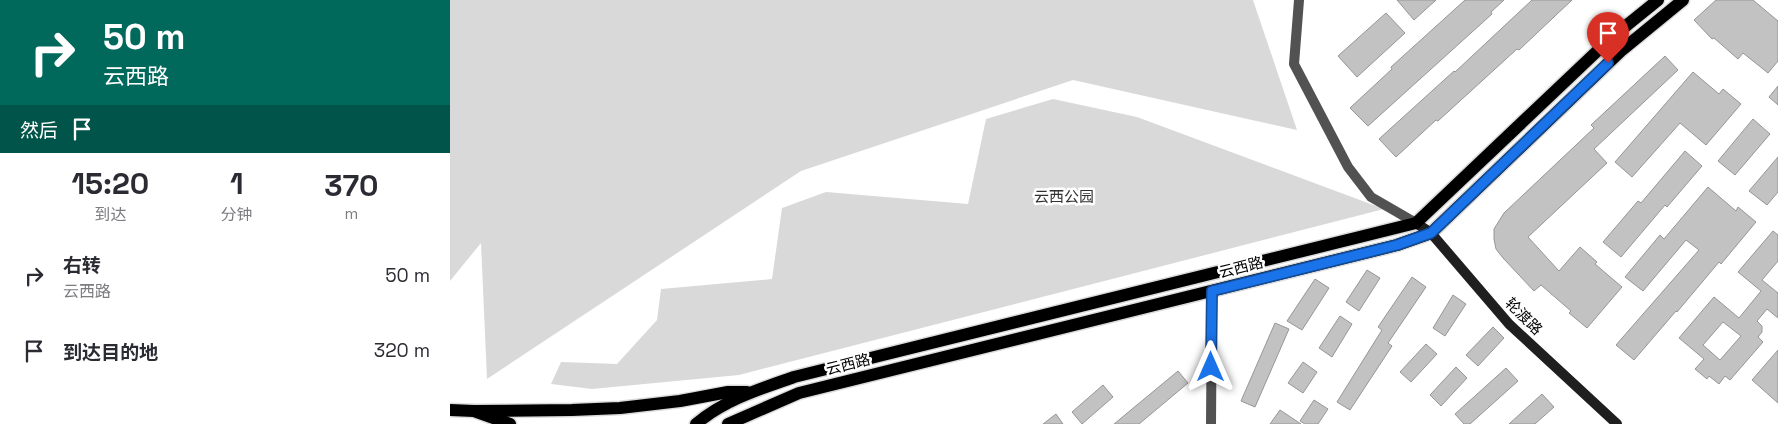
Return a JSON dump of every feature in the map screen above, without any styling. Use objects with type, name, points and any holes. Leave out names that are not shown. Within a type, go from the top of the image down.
[{"type":"main road","name":"云西路","points":[[696,424],[749,392],[794,378],[1416,223],[1611,38],[1658,0]]},
{"type":"main road","name":"云西路","points":[[728,424],[799,393],[1397,245],[1431,233],[1622,50],[1683,0]]},
{"type":"main road","name":"轮渡路","points":[[1416,223],[1431,233],[1509,324],[1617,424]]},
{"type":"main road","name":"云西路","points":[[474,411],[620,408],[680,401],[728,392],[749,392]]},
{"type":"main road","points":[[748,424],[762,409]]},
{"type":"main road","points":[[450,410],[474,411],[510,424]]},
{"type":"street","points":[[1299,0],[1294,64],[1348,167],[1370,197],[1416,223]]},
{"type":"street","points":[[1211,424],[1212,291]]},
{"type":"green space","points":[[450,0],[1253,0],[1297,130],[1073,80],[801,171],[487,379],[481,243],[450,281]]},
{"type":"green space","name":"云西公园","points":[[1053,99],[1137,117],[1384,209],[739,375],[592,389],[551,384],[561,362],[617,364],[657,320],[661,289],[772,279],[782,208],[826,192],[968,204],[986,119]]},
{"type":"building","points":[[1397,0],[1436,0],[1414,20]]},
{"type":"building","points":[[1465,0],[1504,0],[1491,12],[1492,14],[1368,126],[1350,108],[1392,69],[1391,67]]},
{"type":"building","points":[[1532,0],[1572,0],[1519,50],[1517,49],[1396,157],[1379,139],[1455,72]]},
{"type":"building","points":[[1716,0],[1753,0],[1778,21],[1778,61],[1768,73],[1743,53],[1738,59],[1714,38],[1712,39],[1694,20]]},
{"type":"building","points":[[1386,13],[1405,33],[1357,77],[1338,56]]},
{"type":"building","points":[[1665,56],[1678,70],[1594,149],[1607,163],[1528,237],[1559,271],[1580,247],[1597,262],[1595,264],[1622,287],[1587,328],[1541,285],[1534,291],[1503,258],[1496,249],[1494,229],[1504,213],[1594,128],[1591,125]]},
{"type":"building","points":[[1693,72],[1719,94],[1723,89],[1741,104],[1706,145],[1680,123],[1632,177],[1615,162]]},
{"type":"building","points":[[1778,86],[1778,105],[1769,97]]},
{"type":"building","points":[[1753,119],[1770,134],[1735,175],[1718,161]]},
{"type":"building","points":[[1685,151],[1702,166],[1667,207],[1665,205],[1621,257],[1603,242],[1638,201],[1641,203]]},
{"type":"building","points":[[1778,157],[1778,192],[1767,205],[1749,191]]},
{"type":"building","points":[[1708,187],[1736,211],[1738,207],[1756,222],[1721,264],[1719,262],[1634,360],[1616,345],[1699,250],[1686,240],[1643,291],[1625,277],[1660,235],[1664,239]]},
{"type":"building","points":[[1773,231],[1778,235],[1778,261],[1762,280],[1778,293],[1778,318],[1767,309],[1757,321],[1762,326],[1762,332],[1758,337],[1763,342],[1730,380],[1725,376],[1719,384],[1709,376],[1707,379],[1695,369],[1704,359],[1679,338],[1714,297],[1739,318],[1761,291],[1738,272]],"holes":[[[1723,322],[1741,336],[1720,360],[1703,345]]]},
{"type":"building","points":[[1367,270],[1380,278],[1359,311],[1346,302]]},
{"type":"building","points":[[1412,277],[1426,287],[1388,343],[1392,346],[1350,410],[1337,402],[1382,330],[1378,327]]},
{"type":"building","points":[[1315,279],[1329,288],[1302,330],[1287,321]]},
{"type":"building","points":[[1453,295],[1466,304],[1445,336],[1433,328]]},
{"type":"building","points":[[1340,316],[1352,324],[1332,357],[1319,348]]},
{"type":"building","points":[[1275,323],[1289,329],[1255,407],[1241,401]]},
{"type":"building","points":[[1493,327],[1504,338],[1478,366],[1466,355]]},
{"type":"building","points":[[1426,344],[1437,354],[1411,382],[1400,372]]},
{"type":"building","points":[[1778,350],[1778,403],[1752,380]]},
{"type":"building","points":[[1303,362],[1317,372],[1303,393],[1288,383]]},
{"type":"building","points":[[1456,367],[1467,378],[1441,406],[1430,395]]},
{"type":"building","points":[[1506,368],[1518,381],[1470,424],[1464,424],[1455,414]]},
{"type":"building","points":[[1178,371],[1188,383],[1139,424],[1114,424]]},
{"type":"building","points":[[1103,385],[1113,397],[1082,424],[1072,412]]},
{"type":"building","points":[[1542,394],[1554,407],[1535,424],[1509,424]]},
{"type":"building","points":[[1314,400],[1328,409],[1318,424],[1305,424],[1300,421]]},
{"type":"building","points":[[1280,410],[1301,424],[1270,424]]},
{"type":"building","points":[[1056,414],[1063,424],[1043,424]]},
{"type":"route","points":[[1211,367],[1212,291],[1397,245],[1431,233],[1608,63]]}]
